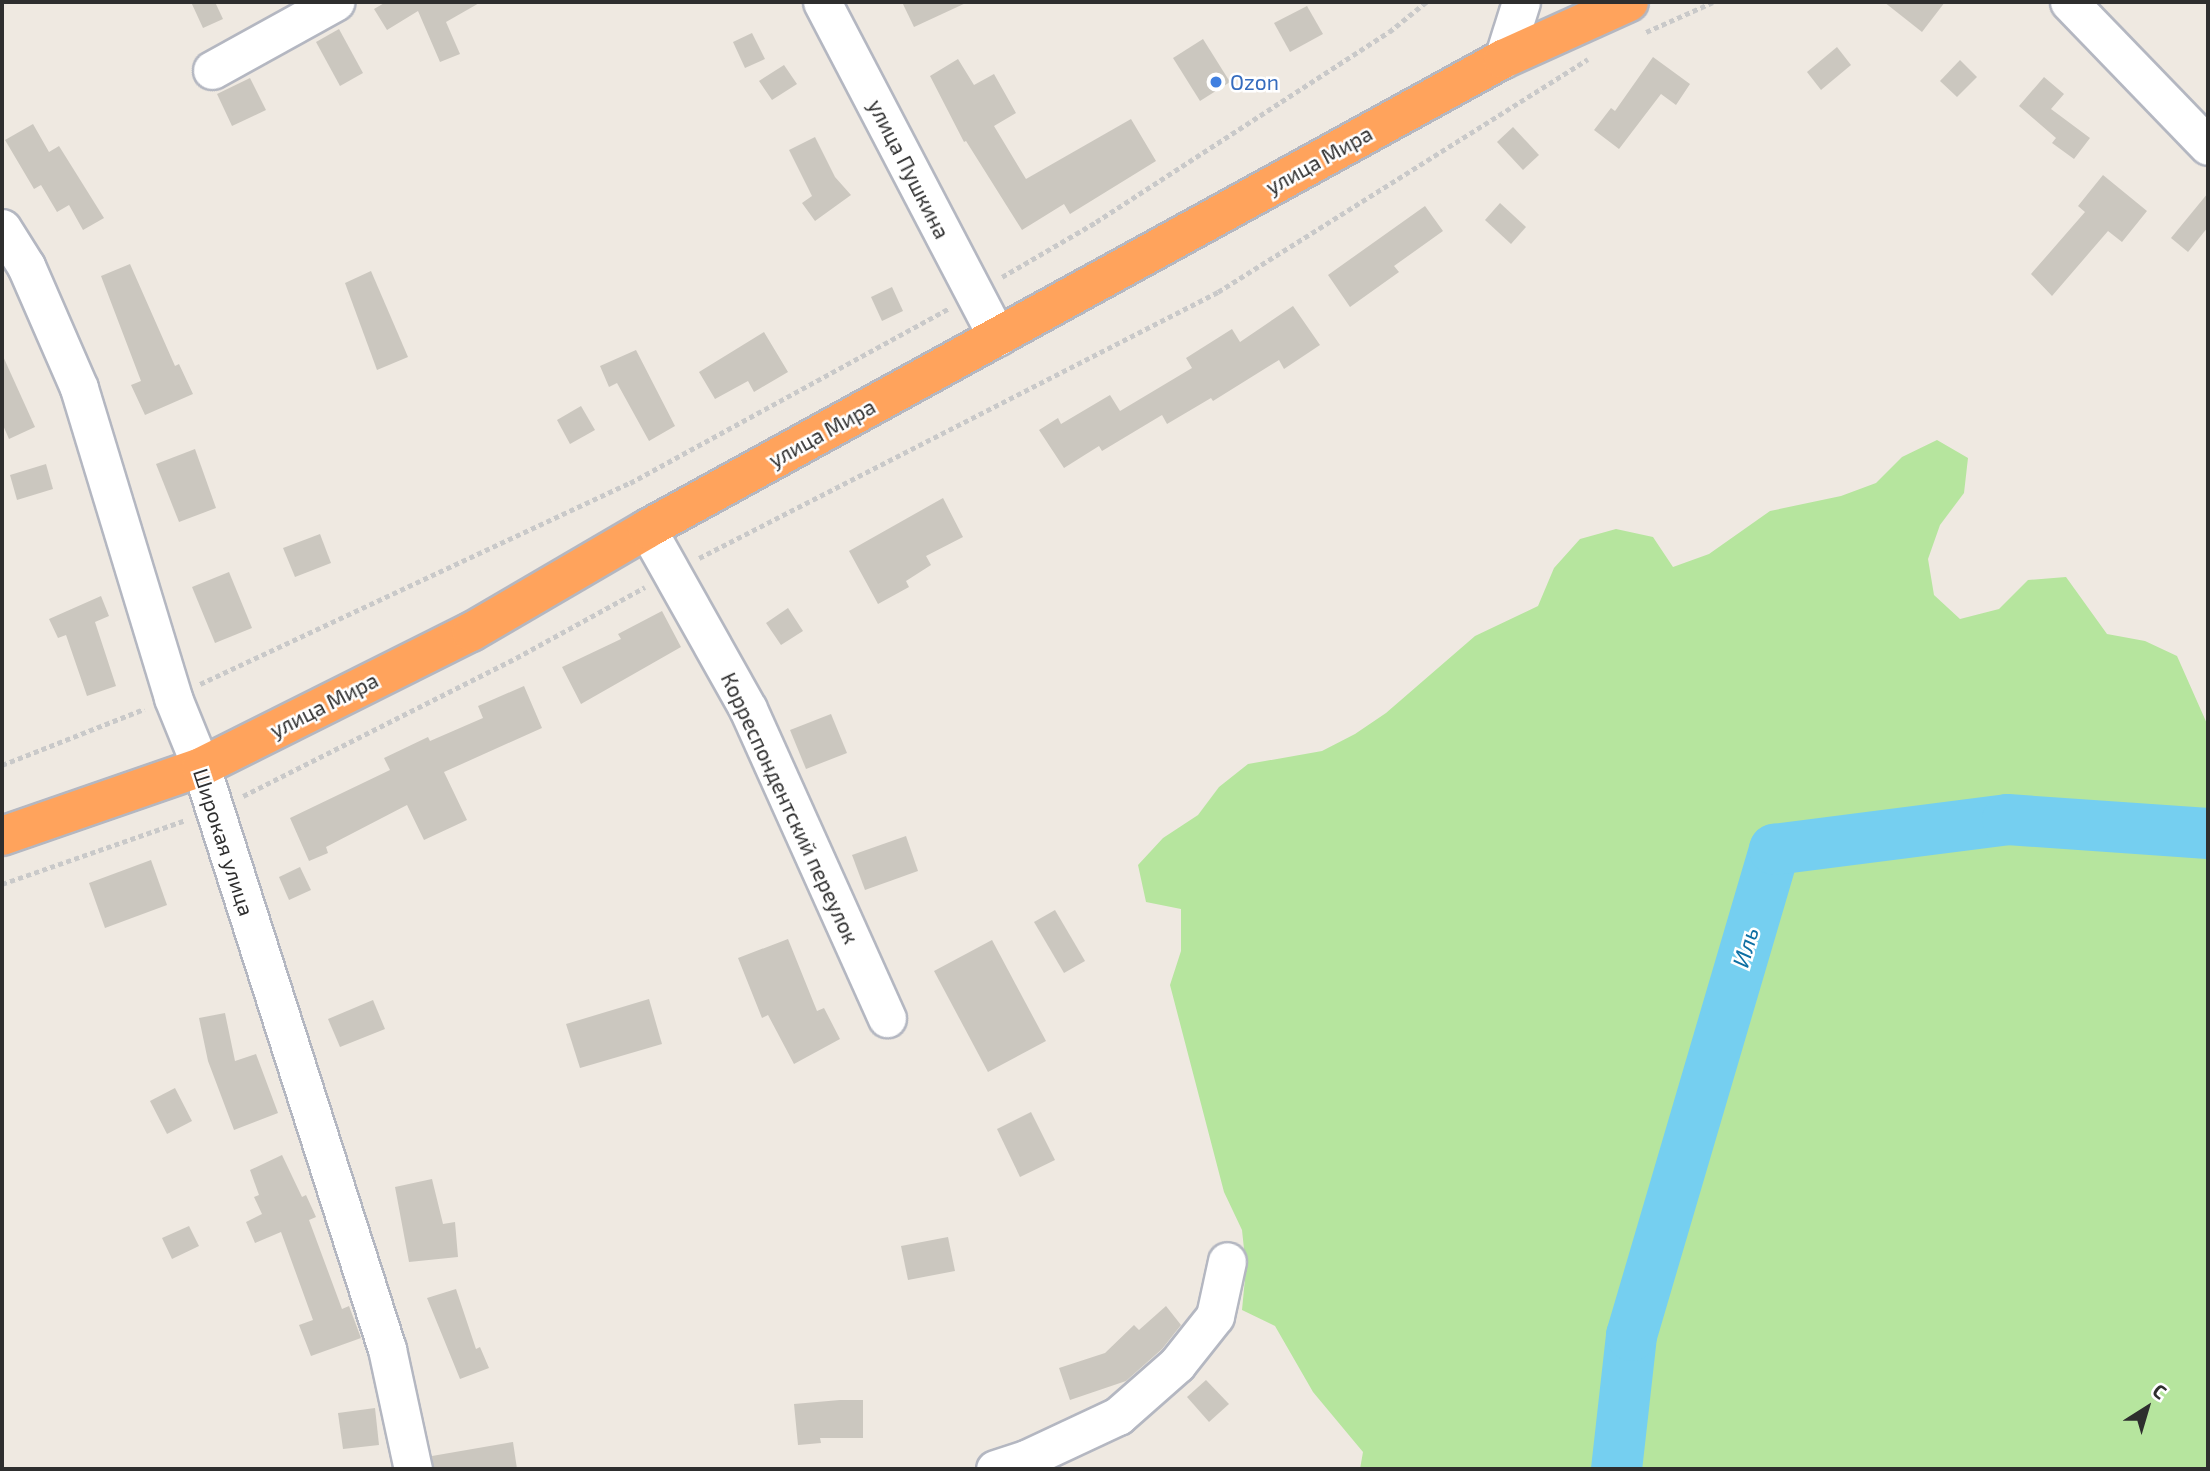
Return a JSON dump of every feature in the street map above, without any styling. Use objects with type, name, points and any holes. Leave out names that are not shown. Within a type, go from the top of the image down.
[{"type":"highway","name":"улица Мира","points":[[2,836],[201,767],[471,632],[647,529],[1503,59],[1634,19]]},
{"type":"street","points":[[212,70],[335,2]]},
{"type":"street","name":"улица Пушкина","points":[[822,2],[997,337]]},
{"type":"street","points":[[1503,59],[1521,2]]},
{"type":"street","points":[[2069,2],[2208,146]]},
{"type":"street","name":"Широкая улица","points":[[2,229],[26,266],[79,388],[173,698],[201,767],[387,1349],[413,1469]]},
{"type":"street","name":"Корреспондентский переулок","points":[[647,529],[748,709],[887,1017]]},
{"type":"street","points":[[995,1469],[1026,1459],[1118,1416],[1177,1364],[1215,1316],[1227,1261]]},
{"type":"path","points":[[2,765],[173,698],[630,483],[974,294],[1096,222],[1389,32],[1426,2]]},
{"type":"path","points":[[1634,19],[1713,2]]},
{"type":"path","points":[[2,884],[214,810],[516,658],[671,572],[1218,292],[1591,57]]},
{"type":"green space","points":[[1937,440],[1968,458],[1964,493],[1940,525],[1928,559],[1934,595],[1960,619],[1999,609],[2028,580],[2066,577],[2107,634],[2145,641],[2177,656],[2208,726],[2208,1469],[1360,1469],[1363,1452],[1313,1392],[1275,1326],[1242,1310],[1246,1268],[1242,1230],[1224,1192],[1170,985],[1181,951],[1181,909],[1146,902],[1138,865],[1163,838],[1198,815],[1219,787],[1248,764],[1322,751],[1355,734],[1386,713],[1475,636],[1538,606],[1554,568],[1580,539],[1616,529],[1653,537],[1673,567],[1709,554],[1770,511],[1841,496],[1876,483],[1902,457]]},
{"type":"building","points":[[191,2],[215,2],[223,19],[203,28]]},
{"type":"building","points":[[386,2],[481,2],[446,22],[460,54],[440,62],[418,11],[387,30],[374,9]]},
{"type":"building","points":[[902,2],[968,2],[914,27]]},
{"type":"building","points":[[1884,2],[1945,2],[1922,32]]},
{"type":"building","points":[[1307,6],[1323,34],[1290,52],[1274,23]]},
{"type":"building","points":[[339,29],[363,73],[340,86],[316,42]]},
{"type":"building","points":[[752,33],[765,59],[745,68],[733,42]]},
{"type":"building","points":[[1203,39],[1230,82],[1200,101],[1173,58]]},
{"type":"building","points":[[1837,47],[1851,65],[1821,90],[1807,72]]},
{"type":"building","points":[[1653,57],[1690,84],[1676,105],[1661,94],[1619,149],[1594,130],[1611,108],[1615,111]]},
{"type":"building","points":[[958,59],[974,85],[994,74],[1016,113],[994,126],[1026,179],[1131,119],[1156,161],[1070,214],[1064,204],[1022,230],[966,141],[964,142],[930,76]]},
{"type":"building","points":[[1960,60],[1977,77],[1957,97],[1940,81]]},
{"type":"building","points":[[784,65],[797,84],[772,100],[759,81]]},
{"type":"building","points":[[2044,77],[2064,94],[2051,109],[2090,138],[2074,159],[2052,143],[2056,138],[2019,106]]},
{"type":"building","points":[[250,78],[266,110],[232,126],[217,94]]},
{"type":"building","points":[[33,124],[49,152],[59,146],[104,218],[83,230],[69,205],[57,212],[41,185],[34,189],[5,140]]},
{"type":"building","points":[[1513,127],[1539,155],[1523,170],[1497,142]]},
{"type":"building","points":[[815,137],[835,177],[851,195],[815,221],[802,203],[812,196],[789,150]]},
{"type":"building","points":[[2103,175],[2147,211],[2122,242],[2108,231],[2052,296],[2031,274],[2085,212],[2078,206]]},
{"type":"building","points":[[2208,193],[2208,227],[2188,252],[2171,238]]},
{"type":"building","points":[[1500,203],[1526,227],[1511,244],[1485,220]]},
{"type":"building","points":[[1425,206],[1443,231],[1394,266],[1399,272],[1350,307],[1328,275]]},
{"type":"building","points":[[130,264],[175,366],[179,364],[193,394],[145,415],[131,385],[141,381],[101,276]]},
{"type":"building","points":[[371,271],[408,357],[377,370],[345,283]]},
{"type":"building","points":[[892,287],[903,311],[882,321],[871,297]]},
{"type":"building","points":[[1293,306],[1320,345],[1284,369],[1279,360],[1213,401],[1211,398],[1167,424],[1162,415],[1102,451],[1099,446],[1064,468],[1039,430],[1058,418],[1061,424],[1110,395],[1120,411],[1192,368],[1186,358],[1232,329],[1240,342]]},
{"type":"building","points":[[764,332],[788,372],[754,392],[748,381],[715,399],[699,372]]},
{"type":"building","points":[[636,350],[675,426],[649,441],[617,383],[609,387],[600,366]]},
{"type":"building","points":[[2,354],[35,427],[9,439],[2,423]]},
{"type":"building","points":[[581,406],[595,430],[570,444],[557,420]]},
{"type":"building","points":[[195,449],[216,508],[179,522],[156,464]]},
{"type":"building","points":[[46,464],[53,489],[17,500],[10,475]]},
{"type":"building","points":[[943,498],[963,537],[926,556],[931,565],[906,581],[909,587],[878,604],[849,551]]},
{"type":"building","points":[[320,534],[331,563],[295,577],[283,548]]},
{"type":"building","points":[[229,572],[252,628],[215,643],[192,587]]},
{"type":"building","points":[[101,596],[109,616],[95,622],[116,686],[87,696],[66,635],[58,638],[49,619]]},
{"type":"building","points":[[788,608],[803,631],[781,645],[766,623]]},
{"type":"building","points":[[662,611],[681,647],[581,704],[562,667],[621,639],[618,634]]},
{"type":"building","points":[[524,686],[542,728],[444,772],[467,820],[424,840],[407,805],[326,847],[328,853],[309,861],[290,818],[390,770],[384,758],[428,737],[430,741],[483,718],[478,706]]},
{"type":"building","points":[[831,714],[847,753],[806,769],[790,730]]},
{"type":"building","points":[[906,836],[918,871],[865,890],[852,855]]},
{"type":"building","points":[[151,860],[167,905],[105,928],[89,883]]},
{"type":"building","points":[[300,867],[311,890],[289,900],[279,877]]},
{"type":"building","points":[[1055,910],[1085,961],[1064,973],[1034,922]]},
{"type":"building","points":[[788,939],[817,1011],[824,1008],[840,1039],[794,1064],[768,1015],[762,1018],[738,958]]},
{"type":"building","points":[[992,940],[1046,1041],[988,1072],[934,971]]},
{"type":"building","points":[[649,999],[662,1044],[580,1068],[566,1024]]},
{"type":"building","points":[[373,1000],[385,1029],[340,1047],[328,1019]]},
{"type":"building","points":[[225,1013],[235,1061],[256,1054],[278,1113],[234,1130],[208,1061],[199,1018]]},
{"type":"building","points":[[175,1088],[192,1121],[167,1134],[150,1101]]},
{"type":"building","points":[[1031,1112],[1055,1160],[1020,1177],[997,1129]]},
{"type":"building","points":[[282,1155],[302,1197],[306,1195],[316,1217],[309,1220],[342,1309],[349,1306],[361,1338],[311,1356],[299,1325],[313,1320],[281,1232],[255,1243],[246,1222],[262,1214],[254,1197],[259,1195],[250,1170]]},
{"type":"building","points":[[432,1179],[443,1224],[455,1222],[458,1257],[409,1262],[395,1187]]},
{"type":"building","points":[[189,1226],[199,1246],[172,1259],[162,1238]]},
{"type":"building","points":[[948,1237],[955,1271],[908,1280],[901,1246]]},
{"type":"building","points":[[456,1289],[476,1349],[480,1347],[489,1368],[460,1379],[427,1298]]},
{"type":"building","points":[[1166,1306],[1181,1325],[1162,1349],[1126,1381],[1070,1400],[1059,1368],[1105,1353],[1134,1325],[1139,1330]]},
{"type":"building","points":[[1206,1380],[1229,1404],[1209,1422],[1187,1397]]},
{"type":"building","points":[[863,1400],[863,1438],[820,1438],[821,1443],[798,1445],[794,1404]]},
{"type":"building","points":[[375,1408],[379,1445],[343,1449],[338,1413]]},
{"type":"building","points":[[513,1442],[517,1469],[433,1469],[432,1456]]},
{"type":"waterway","name":"Иль","points":[[1616,1469],[1631,1335],[1774,849],[2007,819],[2208,833]]},
{"type":"place","name":"Ozon","points":[[1216,82]]}]
